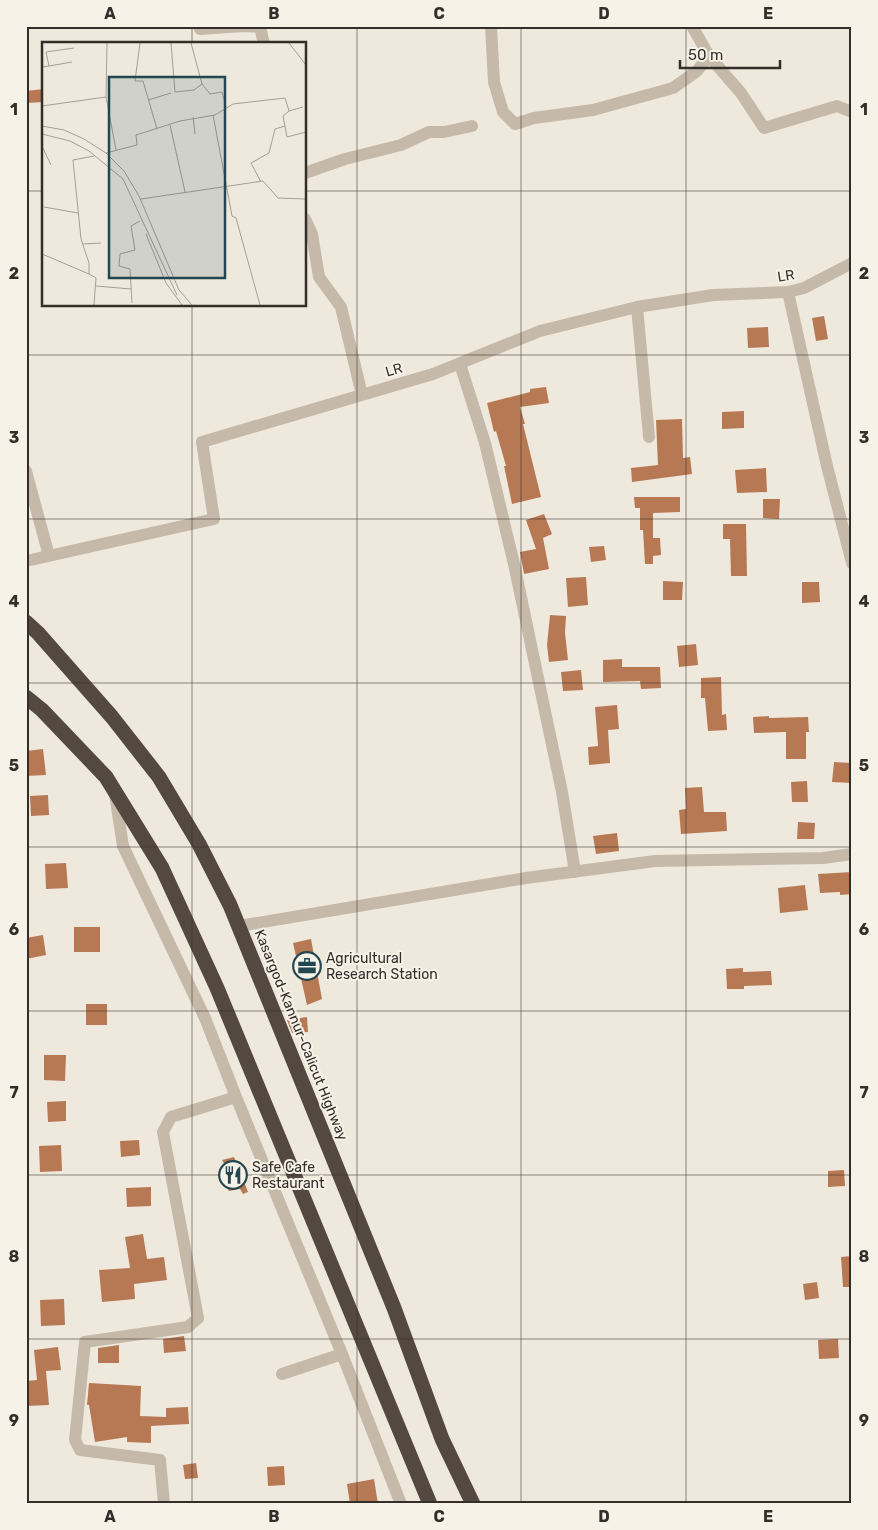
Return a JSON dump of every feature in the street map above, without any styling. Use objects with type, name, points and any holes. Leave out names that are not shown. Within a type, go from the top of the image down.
[{"type":"highway","name":"Kasargod-Kannur-Calicut Highway","points":[[26,622],[38,632],[112,717],[159,777],[198,844],[230,905],[391,1298],[442,1439],[473,1504]]},
{"type":"highway","points":[[26,697],[42,710],[106,776],[162,868],[217,988],[430,1504]]},
{"type":"street","points":[[200,26],[200,29],[243,26],[260,27],[264,42]]},
{"type":"street","points":[[491,26],[494,82],[502,112],[515,124],[534,118],[593,110],[673,88],[697,71],[709,56]]},
{"type":"street","points":[[692,26],[709,56],[741,92],[764,128],[837,106],[852,112]]},
{"type":"street","points":[[306,172],[345,159],[401,145],[429,132],[444,132],[472,126]]},
{"type":"street","points":[[306,221],[312,234],[320,277],[342,307],[362,395]]},
{"type":"street","name":"LR","points":[[26,561],[214,519],[202,442],[433,374],[540,331],[637,308],[713,295],[788,292],[804,288],[852,263]]},
{"type":"street","points":[[788,292],[827,466],[852,563]]},
{"type":"street","points":[[637,308],[649,437]]},
{"type":"street","points":[[460,364],[485,443],[514,564],[562,792],[575,872]]},
{"type":"street","points":[[26,471],[49,556]]},
{"type":"street","points":[[114,789],[123,846],[205,1018],[401,1504]]},
{"type":"street","points":[[239,926],[424,894],[655,860],[823,858],[852,854]]},
{"type":"street","points":[[164,1504],[160,1460],[80,1450],[74,1440],[84,1342],[188,1326],[198,1318],[163,1132],[171,1117],[236,1097]]},
{"type":"street","points":[[282,1374],[342,1354]]},
{"type":"building","points":[[42,89],[42,102],[26,103],[26,91]]},
{"type":"building","points":[[824,316],[828,339],[816,341],[812,318]]},
{"type":"building","points":[[768,327],[769,347],[748,348],[747,328]]},
{"type":"building","points":[[546,387],[549,403],[520,407],[541,497],[512,504],[504,466],[506,466],[496,431],[494,432],[487,403],[530,392],[530,389]]},
{"type":"building","points":[[744,411],[744,428],[722,429],[722,412]]},
{"type":"building","points":[[682,419],[683,458],[690,457],[692,474],[632,482],[631,468],[658,465],[656,420]]},
{"type":"building","points":[[766,468],[767,492],[737,493],[735,470]]},
{"type":"building","points":[[634,497],[680,497],[680,512],[653,513],[653,538],[660,538],[661,555],[653,556],[653,564],[645,564],[643,530],[640,530],[640,508],[635,508]]},
{"type":"building","points":[[763,499],[780,499],[779,519],[763,518]]},
{"type":"building","points":[[544,514],[552,534],[543,538],[549,569],[524,574],[520,552],[536,549],[526,520]]},
{"type":"building","points":[[723,524],[746,524],[747,576],[731,576],[730,539],[723,539]]},
{"type":"building","points":[[604,546],[606,560],[591,562],[589,547]]},
{"type":"building","points":[[586,577],[588,605],[568,607],[566,578]]},
{"type":"building","points":[[663,581],[683,582],[682,600],[663,600]]},
{"type":"building","points":[[802,582],[819,582],[820,602],[802,603]]},
{"type":"building","points":[[550,615],[566,616],[565,633],[568,660],[549,662],[547,645]]},
{"type":"building","points":[[696,644],[698,665],[679,667],[677,646]]},
{"type":"building","points":[[622,659],[622,667],[660,667],[661,688],[641,689],[640,681],[603,682],[603,660]]},
{"type":"building","points":[[581,670],[583,690],[563,691],[561,672]]},
{"type":"building","points":[[721,677],[722,715],[726,714],[727,730],[708,731],[705,698],[701,698],[701,678]]},
{"type":"building","points":[[617,705],[619,729],[608,730],[610,763],[589,765],[588,747],[598,746],[595,707]]},
{"type":"building","points":[[769,716],[769,718],[808,717],[809,732],[806,732],[806,759],[786,759],[786,732],[754,733],[753,717]]},
{"type":"building","points":[[43,749],[46,775],[26,776],[26,751]]},
{"type":"building","points":[[834,762],[852,763],[852,783],[832,782]]},
{"type":"building","points":[[807,781],[808,802],[792,802],[791,782]]},
{"type":"building","points":[[702,787],[704,812],[726,812],[727,831],[681,834],[679,810],[686,809],[685,788]]},
{"type":"building","points":[[48,795],[49,815],[31,816],[30,796]]},
{"type":"building","points":[[798,822],[815,823],[814,839],[797,839]]},
{"type":"building","points":[[617,833],[619,851],[596,854],[593,836]]},
{"type":"building","points":[[66,863],[68,888],[46,889],[45,864]]},
{"type":"building","points":[[852,872],[852,894],[840,895],[840,892],[820,893],[818,874]]},
{"type":"building","points":[[805,885],[808,910],[780,913],[778,888]]},
{"type":"building","points":[[74,927],[100,927],[100,952],[74,952]]},
{"type":"building","points":[[43,935],[46,955],[26,959],[26,938]]},
{"type":"building","name":"Agricultural Research Station","points":[[311,939],[322,999],[307,1005],[293,943]]},
{"type":"building","points":[[743,968],[743,972],[771,971],[772,985],[744,986],[744,989],[727,989],[726,969]]},
{"type":"building","points":[[86,1004],[107,1004],[107,1025],[86,1025]]},
{"type":"building","points":[[307,1017],[308,1032],[292,1033],[287,1020]]},
{"type":"building","points":[[44,1055],[66,1055],[65,1081],[44,1080]]},
{"type":"building","points":[[66,1101],[66,1121],[48,1122],[47,1102]]},
{"type":"building","points":[[139,1140],[140,1155],[121,1157],[120,1141]]},
{"type":"building","points":[[61,1145],[62,1171],[40,1172],[39,1146]]},
{"type":"building","name":"Safe Cafe Restaurant","points":[[234,1157],[248,1192],[243,1194],[240,1189],[229,1191],[220,1179],[229,1172],[222,1160]]},
{"type":"building","points":[[844,1170],[845,1186],[828,1187],[828,1171]]},
{"type":"building","points":[[151,1187],[151,1206],[127,1207],[126,1188]]},
{"type":"building","points":[[143,1234],[147,1259],[164,1257],[167,1280],[134,1284],[135,1299],[102,1302],[99,1270],[130,1268],[125,1237]]},
{"type":"building","points":[[852,1256],[852,1287],[843,1287],[841,1257]]},
{"type":"building","points":[[817,1282],[819,1298],[805,1300],[803,1284]]},
{"type":"building","points":[[64,1299],[65,1325],[41,1326],[40,1300]]},
{"type":"building","points":[[184,1336],[186,1351],[164,1353],[163,1339]]},
{"type":"building","points":[[838,1339],[839,1358],[819,1359],[818,1340]]},
{"type":"building","points":[[119,1345],[119,1363],[98,1363],[98,1348]]},
{"type":"building","points":[[58,1347],[61,1370],[46,1371],[49,1405],[26,1406],[26,1381],[37,1380],[34,1350]]},
{"type":"building","points":[[89,1383],[141,1386],[140,1416],[166,1417],[166,1408],[188,1407],[189,1424],[151,1426],[151,1443],[127,1442],[127,1437],[95,1442],[89,1405],[87,1405]]},
{"type":"building","points":[[196,1463],[198,1478],[185,1479],[183,1465]]},
{"type":"building","points":[[284,1466],[285,1485],[268,1486],[267,1467]]},
{"type":"building","points":[[374,1479],[378,1504],[350,1504],[347,1484]]},
{"type":"place","name":"Agricultural Research Station","points":[[307,966]]},
{"type":"place","name":"Safe Cafe Restaurant","points":[[233,1175]]}]
